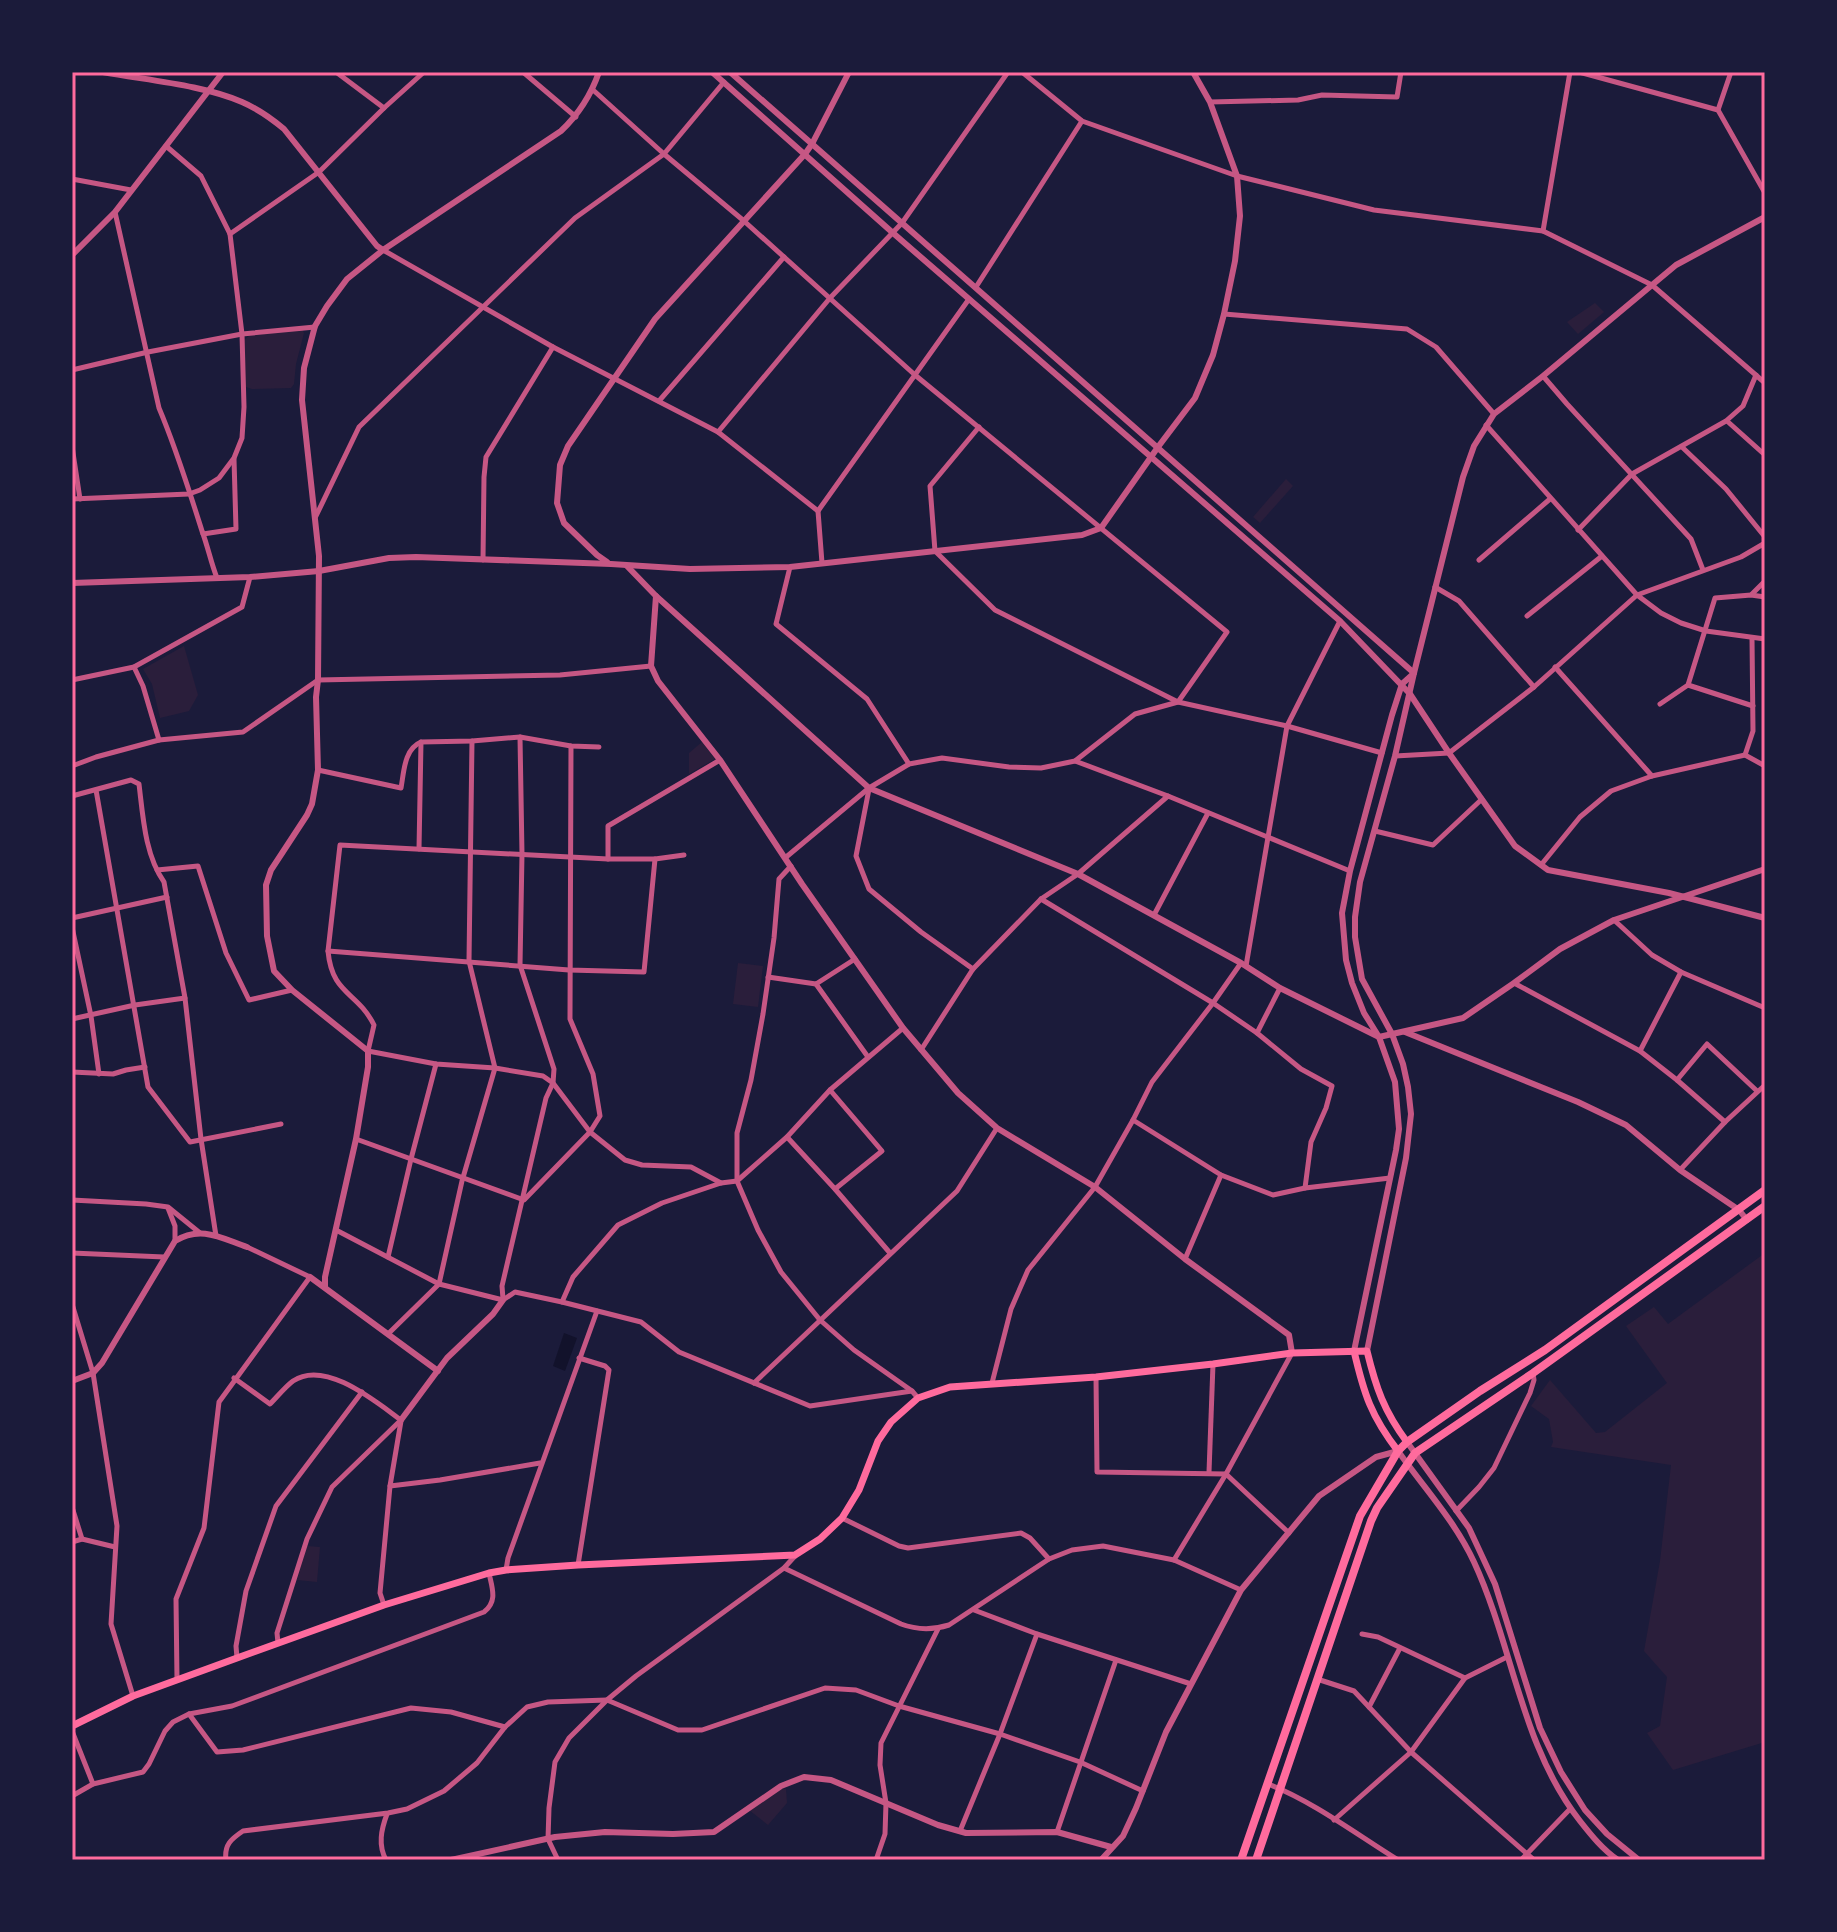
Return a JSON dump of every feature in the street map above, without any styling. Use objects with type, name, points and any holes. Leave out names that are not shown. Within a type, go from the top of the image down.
[{"type":"highway","points":[[1241,1860],[1344,1557],[1360,1516],[1398,1451],[1480,1391],[1545,1350],[1765,1190]]},
{"type":"highway","points":[[1256,1860],[1371,1521],[1406,1464],[1415,1453],[1533,1373],[1765,1206]]},
{"type":"main road","points":[[1354,1351],[1366,1398],[1380,1428],[1398,1451]]},
{"type":"main road","points":[[72,1728],[133,1696],[384,1605],[489,1573],[578,1565],[795,1555],[820,1539],[842,1518],[859,1490],[878,1441],[891,1422],[918,1398],[950,1387],[1096,1377],[1292,1353],[1367,1351],[1381,1399],[1391,1421],[1407,1442]]},
{"type":"street","points":[[103,72],[209,91],[241,101],[266,114],[284,129],[377,246],[553,347],[718,432],[818,511]]},
{"type":"street","points":[[72,255],[115,212],[223,72]]},
{"type":"street","points":[[230,234],[319,172],[424,72]]},
{"type":"street","points":[[523,72],[576,117]]},
{"type":"street","points":[[599,72],[576,117],[561,131],[383,250],[347,279],[315,326],[304,368],[302,400],[316,516],[319,571],[318,770],[312,804],[271,870],[266,885],[267,936],[274,971],[292,990],[368,1051],[436,1064],[495,1068],[543,1076],[553,1083],[590,1132],[625,1160],[642,1165],[691,1167],[721,1183]]},
{"type":"street","points":[[712,72],[1340,621],[1410,694],[1515,846],[1548,870],[1685,897],[1765,918]]},
{"type":"street","points":[[731,72],[1414,673]]},
{"type":"street","points":[[611,564],[597,555],[564,523],[557,503],[557,487],[560,465],[568,446],[655,319],[805,154],[849,72]]},
{"type":"street","points":[[718,432],[830,298],[902,223],[1008,72]]},
{"type":"street","points":[[1022,72],[1082,121],[1237,176],[1374,210],[1543,231],[1652,285],[1765,383]]},
{"type":"street","points":[[72,583],[250,577],[416,557],[690,569],[790,567],[1082,535],[1101,528],[1195,398],[1213,355],[1235,261],[1240,216],[1237,176],[1210,102],[1193,72]]},
{"type":"street","points":[[1210,102],[1298,100],[1322,95],[1397,97],[1401,72]]},
{"type":"street","points":[[1543,231],[1570,72]]},
{"type":"street","points":[[1579,72],[1718,110],[1765,193]]},
{"type":"street","points":[[1718,110],[1731,72]]},
{"type":"street","points":[[340,73],[384,108]]},
{"type":"street","points":[[316,516],[359,427],[575,218],[664,154],[724,82]]},
{"type":"street","points":[[592,89],[915,375],[1227,632],[1178,702],[1135,714],[1075,761],[1041,768],[942,758],[909,764],[869,788],[785,858]]},
{"type":"street","points":[[976,287],[1082,121]]},
{"type":"street","points":[[72,499],[189,494],[219,478],[234,458],[242,438],[242,334],[230,234],[201,176],[166,146]]},
{"type":"street","points":[[72,179],[131,190]]},
{"type":"street","points":[[115,212],[159,408],[217,578]]},
{"type":"street","points":[[1367,1351],[1410,1136],[1411,1114],[1403,1064],[1392,1034],[1362,979],[1355,917],[1360,882],[1395,756],[1463,477],[1474,446],[1494,414],[1676,265],[1765,217]]},
{"type":"street","points":[[658,402],[784,257]]},
{"type":"street","points":[[822,563],[818,511],[969,299]]},
{"type":"street","points":[[1224,314],[1407,329],[1436,347],[1494,414]]},
{"type":"street","points":[[72,370],[242,334],[315,326]]},
{"type":"street","points":[[483,560],[486,457],[553,347]]},
{"type":"street","points":[[1578,530],[1632,474],[1726,421],[1743,406],[1756,375]]},
{"type":"street","points":[[1543,376],[1691,539],[1703,570]]},
{"type":"street","points":[[1726,421],[1765,455]]},
{"type":"street","points":[[1486,425],[1637,595],[1681,623],[1706,631],[1765,639]]},
{"type":"street","points":[[979,427],[930,486],[935,551],[995,610],[1178,702],[1287,726],[1382,753]]},
{"type":"street","points":[[72,446],[80,499]]},
{"type":"street","points":[[1682,447],[1726,489],[1765,537]]},
{"type":"street","points":[[203,534],[236,529],[234,458]]},
{"type":"street","points":[[1479,560],[1550,499]]},
{"type":"street","points":[[1395,756],[1449,753],[1534,687],[1637,595],[1741,557],[1765,543]]},
{"type":"street","points":[[1527,616],[1602,556]]},
{"type":"street","points":[[627,566],[656,596],[869,788],[1078,874],[1244,964],[1280,988],[1379,1037],[1463,1018],[1560,949],[1614,920],[1765,869]]},
{"type":"street","points":[[790,567],[776,624],[867,699],[909,764]]},
{"type":"street","points":[[72,680],[134,667],[242,607],[250,577]]},
{"type":"street","points":[[1751,595],[1765,581]]},
{"type":"street","points":[[1435,587],[1459,601],[1534,687]]},
{"type":"street","points":[[656,596],[651,666],[658,681],[720,760],[855,959],[921,1050],[958,1093],[997,1128],[1095,1187],[1185,1259],[1289,1335],[1292,1353],[1226,1474],[1174,1560]]},
{"type":"street","points":[[1660,704],[1688,685],[1715,598],[1765,597]]},
{"type":"street","points":[[992,1383],[1011,1309],[1028,1270],[1095,1187],[1152,1082],[1244,964],[1287,726],[1340,621]]},
{"type":"street","points":[[1745,755],[1753,731],[1752,638]]},
{"type":"street","points":[[72,766],[159,740],[243,732],[318,680],[560,675],[651,666]]},
{"type":"street","points":[[134,667],[159,740]]},
{"type":"street","points":[[1555,667],[1652,776]]},
{"type":"street","points":[[1354,1351],[1399,1129],[1395,1082],[1379,1037],[1364,1013],[1352,983],[1346,960],[1342,913],[1350,871],[1402,684],[1414,673]]},
{"type":"street","points":[[1688,685],[1753,706]]},
{"type":"street","points":[[318,770],[401,788],[409,752],[421,742],[520,737],[571,746],[599,747]]},
{"type":"street","points":[[503,1300],[502,1286],[554,1069],[520,965],[520,737]]},
{"type":"street","points":[[388,1334],[439,1284],[463,1178],[495,1068],[469,961],[472,741]]},
{"type":"street","points":[[419,849],[421,742]]},
{"type":"street","points":[[524,1200],[590,1132],[600,1116],[593,1074],[570,1019],[571,746]]},
{"type":"street","points":[[1541,865],[1580,817],[1611,791],[1652,776],[1745,755],[1765,766]]},
{"type":"street","points":[[608,859],[608,826],[720,760]]},
{"type":"street","points":[[1075,761],[1350,871]]},
{"type":"street","points":[[72,796],[131,780],[139,784],[144,825],[156,870],[164,882],[185,998],[216,1236]]},
{"type":"street","points":[[869,788],[856,856],[869,889],[973,969]]},
{"type":"street","points":[[96,790],[148,1087],[190,1142],[281,1124]]},
{"type":"street","points":[[921,1050],[973,969],[1041,899],[1078,874],[1168,796]]},
{"type":"street","points":[[1375,831],[1433,845],[1483,799]]},
{"type":"street","points":[[1154,915],[1208,813]]},
{"type":"street","points":[[325,1287],[356,1139],[374,1025],[367,1011],[338,986],[330,967],[328,951],[340,845],[608,859],[655,859],[684,855]]},
{"type":"street","points":[[328,951],[569,970],[644,972],[655,859]]},
{"type":"street","points":[[156,870],[198,866],[226,953],[249,1000],[292,990]]},
{"type":"street","points":[[791,866],[779,879],[774,938],[751,1080],[737,1133],[737,1181],[758,1230],[781,1272],[820,1320],[918,1398]]},
{"type":"street","points":[[72,918],[167,897]]},
{"type":"street","points":[[1041,899],[1213,1003],[1257,1033],[1301,1069],[1332,1086],[1311,1142],[1305,1188]]},
{"type":"street","points":[[1614,920],[1652,955],[1681,972],[1765,1008]]},
{"type":"street","points":[[72,927],[91,1016],[99,1074]]},
{"type":"street","points":[[768,977],[816,984],[855,959]]},
{"type":"street","points":[[1640,1051],[1681,972]]},
{"type":"street","points":[[1514,983],[1640,1051],[1725,1122]]},
{"type":"street","points":[[816,984],[868,1057]]},
{"type":"street","points":[[1257,1033],[1280,988]]},
{"type":"street","points":[[72,1019],[185,998]]},
{"type":"street","points":[[562,1302],[573,1277],[618,1225],[662,1203],[721,1183],[737,1181],[787,1137],[830,1090],[903,1028]]},
{"type":"street","points":[[1405,1032],[1605,1114],[1739,1210],[1747,1220]]},
{"type":"street","points":[[1677,1080],[1707,1044],[1757,1091]]},
{"type":"street","points":[[388,1257],[436,1064]]},
{"type":"street","points":[[72,1072],[113,1074],[145,1067]]},
{"type":"street","points":[[1680,1170],[1765,1085]]},
{"type":"street","points":[[830,1090],[882,1151],[835,1189]]},
{"type":"street","points":[[1133,1120],[1221,1175],[1273,1195],[1390,1178]]},
{"type":"street","points":[[754,1383],[957,1191],[997,1128]]},
{"type":"street","points":[[787,1137],[890,1253]]},
{"type":"street","points":[[356,1139],[524,1200]]},
{"type":"street","points":[[1185,1259],[1221,1175]]},
{"type":"street","points":[[72,1200],[168,1207],[200,1233]]},
{"type":"street","points":[[168,1207],[175,1226],[175,1241]]},
{"type":"street","points":[[336,1230],[439,1284],[503,1300]]},
{"type":"street","points":[[72,1381],[93,1373],[102,1363],[175,1241],[186,1234],[200,1233],[247,1247],[310,1277],[438,1371]]},
{"type":"street","points":[[72,1253],[164,1257]]},
{"type":"street","points":[[177,1681],[176,1599],[204,1528],[219,1402],[310,1277]]},
{"type":"street","points":[[278,1644],[277,1633],[307,1539],[332,1487],[401,1420],[447,1358],[493,1314],[503,1300],[515,1292],[641,1322],[679,1352],[810,1406],[912,1391]]},
{"type":"street","points":[[72,1304],[93,1373],[117,1526],[111,1624],[133,1696]]},
{"type":"street","points":[[506,1570],[541,1462],[597,1310]]},
{"type":"street","points":[[578,1565],[609,1370],[579,1358]]},
{"type":"street","points":[[1209,1472],[1213,1364]]},
{"type":"street","points":[[1456,1511],[1494,1468],[1530,1393],[1533,1373]]},
{"type":"street","points":[[234,1378],[270,1404],[294,1380],[307,1375],[335,1377],[401,1420]]},
{"type":"street","points":[[1096,1377],[1097,1472],[1226,1474],[1290,1533]]},
{"type":"street","points":[[237,1658],[236,1646],[246,1591],[276,1506],[362,1392]]},
{"type":"street","points":[[384,1605],[380,1593],[390,1486],[401,1420]]},
{"type":"street","points":[[1407,1442],[1469,1528],[1495,1584],[1540,1728],[1561,1772],[1585,1810],[1607,1834],[1639,1860]]},
{"type":"street","points":[[1101,1860],[1123,1836],[1166,1732],[1241,1590],[1319,1496],[1376,1457],[1398,1451],[1459,1532],[1479,1575],[1531,1732],[1564,1801],[1609,1854],[1618,1860]]},
{"type":"street","points":[[390,1486],[541,1462]]},
{"type":"street","points":[[72,1507],[82,1539]]},
{"type":"street","points":[[842,1518],[908,1548],[1021,1533],[1030,1538],[1049,1559]]},
{"type":"street","points":[[72,1542],[82,1539],[115,1547]]},
{"type":"street","points":[[784,1568],[915,1629],[949,1625],[1049,1559],[1072,1550],[1103,1546],[1174,1560],[1241,1590]]},
{"type":"street","points":[[558,1860],[548,1839],[555,1762],[569,1738],[636,1676],[784,1568],[795,1555]]},
{"type":"street","points":[[72,1796],[93,1784],[143,1772],[165,1731],[173,1722],[189,1714],[232,1706],[484,1612],[494,1598],[489,1573]]},
{"type":"street","points":[[974,1610],[1191,1684]]},
{"type":"street","points":[[876,1860],[885,1834],[881,1743],[939,1628]]},
{"type":"street","points":[[960,1831],[1037,1634]]},
{"type":"street","points":[[1362,1634],[1378,1637],[1465,1678]]},
{"type":"street","points":[[1369,1707],[1400,1648]]},
{"type":"street","points":[[1334,1820],[1411,1752],[1465,1678],[1507,1657]]},
{"type":"street","points":[[1057,1832],[1116,1660]]},
{"type":"street","points":[[1317,1679],[1354,1691],[1411,1752],[1534,1860]]},
{"type":"street","points":[[226,1860],[225,1850],[231,1838],[243,1831],[388,1813],[407,1809],[444,1791],[477,1763],[505,1727],[527,1707],[548,1702],[607,1700],[678,1730],[702,1730],[825,1688],[856,1690],[1080,1762],[1143,1791]]},
{"type":"street","points":[[189,1714],[217,1752],[243,1750],[411,1708],[451,1712],[505,1727]]},
{"type":"street","points":[[72,1728],[93,1784]]},
{"type":"street","points":[[451,1860],[548,1839],[605,1832],[714,1832],[781,1786],[804,1777],[831,1780],[938,1825],[966,1833],[1057,1832],[1111,1847]]},
{"type":"street","points":[[1268,1784],[1398,1860]]},
{"type":"street","points":[[1521,1860],[1570,1809]]},
{"type":"street","points":[[386,1860],[380,1841],[388,1813]]},
{"type":"shaded area","points":[[1595,303],[1604,312],[1578,334],[1567,322]]},
{"type":"shaded area","points":[[302,329],[304,333],[291,388],[246,387],[244,340],[249,336]]},
{"type":"shaded area","points":[[1286,479],[1293,486],[1260,523],[1253,517]]},
{"type":"shaded area","points":[[184,646],[198,695],[189,711],[160,718],[152,684],[143,669]]},
{"type":"shaded area","points":[[702,742],[715,759],[689,774],[689,753]]},
{"type":"shaded area","points":[[738,963],[763,966],[758,1007],[733,1004]]},
{"type":"shaded area","points":[[1765,1253],[1765,1742],[1673,1770],[1647,1733],[1660,1726],[1667,1677],[1644,1651],[1660,1561],[1671,1465],[1551,1447],[1549,1419],[1531,1406],[1550,1380],[1596,1433],[1605,1432],[1667,1383],[1626,1326],[1654,1307],[1668,1324]]},
{"type":"shaded area","points":[[564,1333],[577,1338],[565,1371],[553,1366]]},
{"type":"shaded area","points":[[307,1546],[320,1547],[317,1582],[297,1580]]},
{"type":"shaded area","points":[[781,1788],[786,1789],[787,1803],[768,1825],[749,1810]]}]
